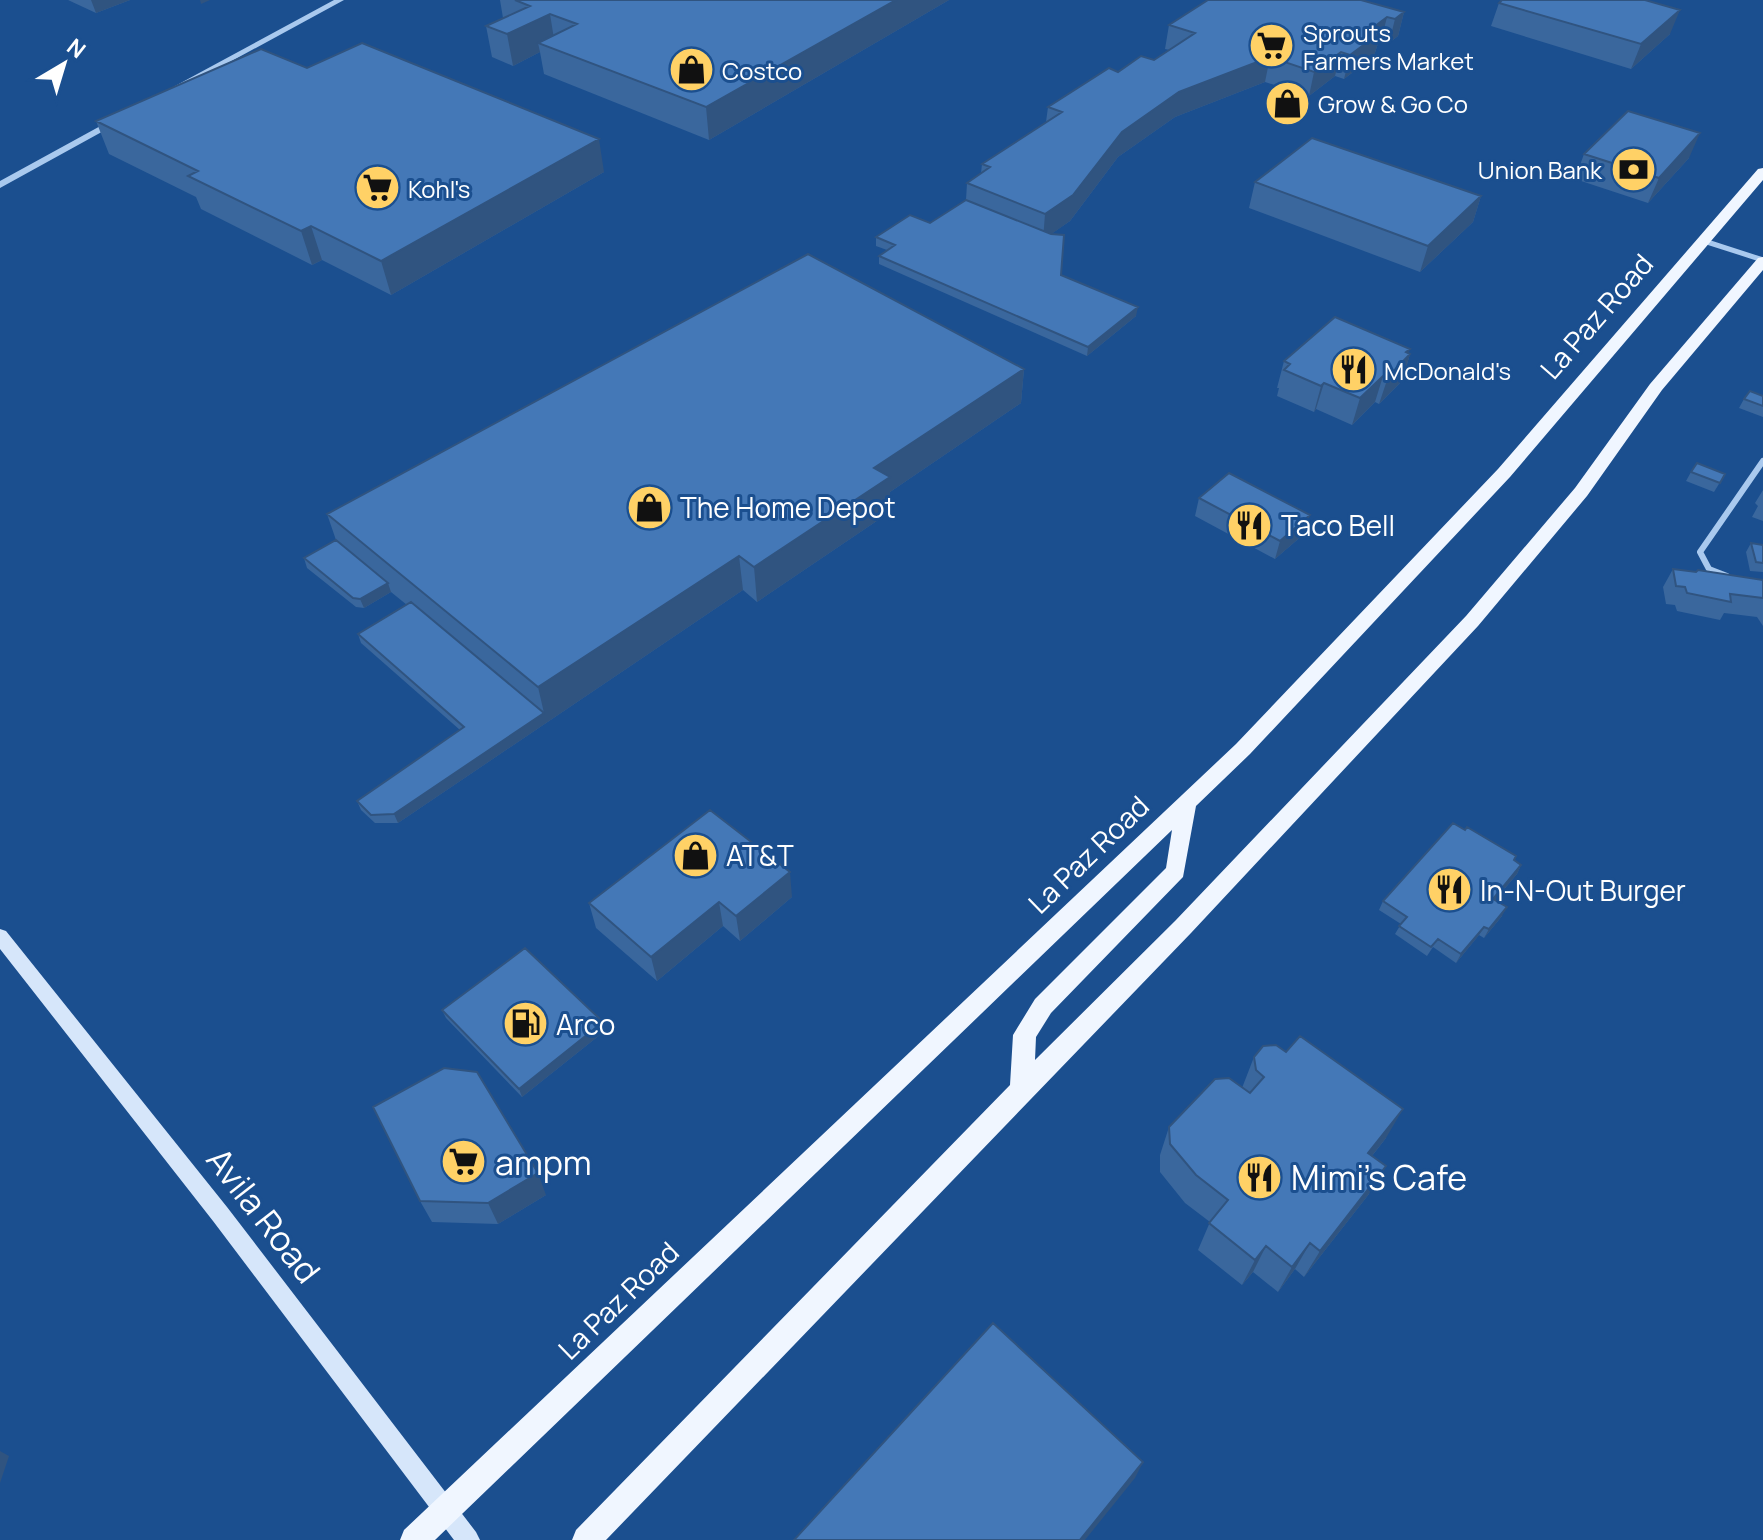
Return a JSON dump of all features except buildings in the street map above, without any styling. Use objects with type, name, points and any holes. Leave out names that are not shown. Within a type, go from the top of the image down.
[{"type":"main road","name":"La Paz Road","points":[[414,1540],[1186,804],[1355,634],[1504,473],[1763,172]]},
{"type":"main road","points":[[586,1540],[1183,927],[1472,621],[1581,492],[1656,387],[1763,261]]},
{"type":"main road","points":[[1022,1089],[1025,1035],[1043,1006],[1176,871],[1186,804]]},
{"type":"main road","name":"Avila Road","points":[[0,936],[230,1226],[468,1540]]},
{"type":"street","points":[[170,91],[340,0]]},
{"type":"street","points":[[0,185],[119,119]]},
{"type":"street","points":[[1704,241],[1763,261]]},
{"type":"street","points":[[1740,581],[1709,569],[1700,552],[1763,461]]},
{"type":"place","name":"Sprouts Farmers Market","points":[[1272,46]]},
{"type":"place","name":"Costco","points":[[691,70]]},
{"type":"place","name":"Grow & Go Co","points":[[1287,103]]},
{"type":"place","name":"Union Bank","points":[[1633,169]]},
{"type":"place","name":"Kohl's","points":[[377,188]]},
{"type":"place","name":"McDonald's","points":[[1353,370]]},
{"type":"place","name":"The Home Depot","points":[[649,507]]},
{"type":"place","name":"Taco Bell","points":[[1250,525]]},
{"type":"place","name":"AT&T","points":[[695,855]]},
{"type":"place","name":"In-N-Out Burger","points":[[1449,890]]},
{"type":"place","name":"Arco","points":[[525,1024]]},
{"type":"place","name":"ampm","points":[[464,1162]]},
{"type":"place","name":"Mimi's Cafe","points":[[1260,1177]]}]
